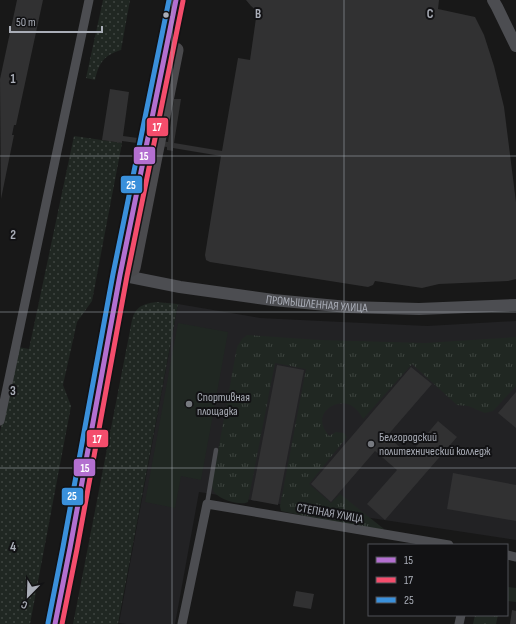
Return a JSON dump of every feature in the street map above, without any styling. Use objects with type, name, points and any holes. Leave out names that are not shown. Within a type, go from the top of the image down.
[{"type":"main road","points":[[55,624],[120,275],[176,0]]},
{"type":"main road","points":[[120,275],[133,268],[186,0]]},
{"type":"street","points":[[0,421],[89,0]]},
{"type":"street","points":[[493,0],[498,7],[516,46]]},
{"type":"street","name":"ПРОМЫШЛЕННАЯ УЛИЦА","points":[[120,275],[180,287],[265,299],[348,307],[419,310],[516,305]]},
{"type":"street","points":[[182,624],[207,504]]},
{"type":"street","name":"СТЕПНАЯ УЛИЦА","points":[[207,504],[443,544]]},
{"type":"lane","points":[[207,504],[216,450]]},
{"type":"shaded area","points":[[178,304],[260,318],[427,326],[516,321],[516,540],[199,492],[175,624],[119,623]]},
{"type":"green space","points":[[103,0],[130,0],[121,50],[110,54],[103,60],[98,69],[95,80],[86,78]]},
{"type":"green space","points":[[74,136],[122,143],[92,301],[77,322],[63,385],[71,406],[30,624],[0,624],[0,432],[18,347],[29,349]]},
{"type":"green space","points":[[156,302],[178,304],[118,624],[73,624],[132,320],[141,306]]},
{"type":"green space","name":"Спортивная площадка","points":[[178,323],[228,332],[201,480],[181,476],[175,508],[145,502]]},
{"type":"green space","points":[[247,335],[320,340],[425,343],[516,337],[516,386],[493,411],[485,413],[468,406],[457,405],[412,364],[363,419],[356,409],[347,404],[337,404],[327,409],[322,417],[325,431],[329,436],[336,432],[344,433],[347,437],[309,484],[331,503],[340,494],[384,529],[380,532],[281,511],[280,506],[306,369],[275,363],[248,502],[231,502],[218,496],[214,492],[212,484],[237,347],[242,339]]},
{"type":"green space","points":[[508,587],[516,588],[516,602],[508,601]]},
{"type":"green space","points":[[475,616],[498,616],[496,624],[473,624]]},
{"type":"building","points":[[17,0],[43,0],[16,125],[14,125],[12,135],[14,135],[1,199],[0,79]]},
{"type":"building","points":[[246,0],[439,0],[438,9],[475,17],[484,35],[494,66],[504,107],[516,202],[516,279],[508,281],[439,284],[422,288],[375,281],[373,285],[368,287],[210,262],[206,260],[205,255],[221,156],[173,148],[173,151],[167,150],[167,147],[102,140],[110,89],[129,92],[123,136],[168,142],[174,99],[181,99],[174,143],[222,151],[238,58],[250,60],[257,11]]},
{"type":"building","points":[[277,365],[304,370],[278,505],[251,500]]},
{"type":"building","name":"Белгородский политехнический колледж","points":[[411,367],[432,384],[387,436],[409,455],[438,421],[457,437],[385,520],[367,504],[397,470],[375,451],[331,502],[311,484]]},
{"type":"building","points":[[516,392],[516,428],[498,413]]},
{"type":"building","points":[[453,473],[516,485],[516,521],[447,509]]},
{"type":"building","points":[[296,591],[314,594],[311,609],[293,606]]},
{"type":"building","points":[[512,610],[516,611],[516,624],[510,624]]},
{"type":"transit line","name":"25","points":[[48,623],[113,274],[169,0]]},
{"type":"transit line","name":"15","points":[[55,624],[120,275],[176,0]]},
{"type":"transit line","name":"17","points":[[62,624],[127,276],[183,1]]},
{"type":"place","name":"Спортивная площадка","points":[[189,404]]},
{"type":"place","name":"Белгородский политехнический колледж","points":[[371,444]]}]
